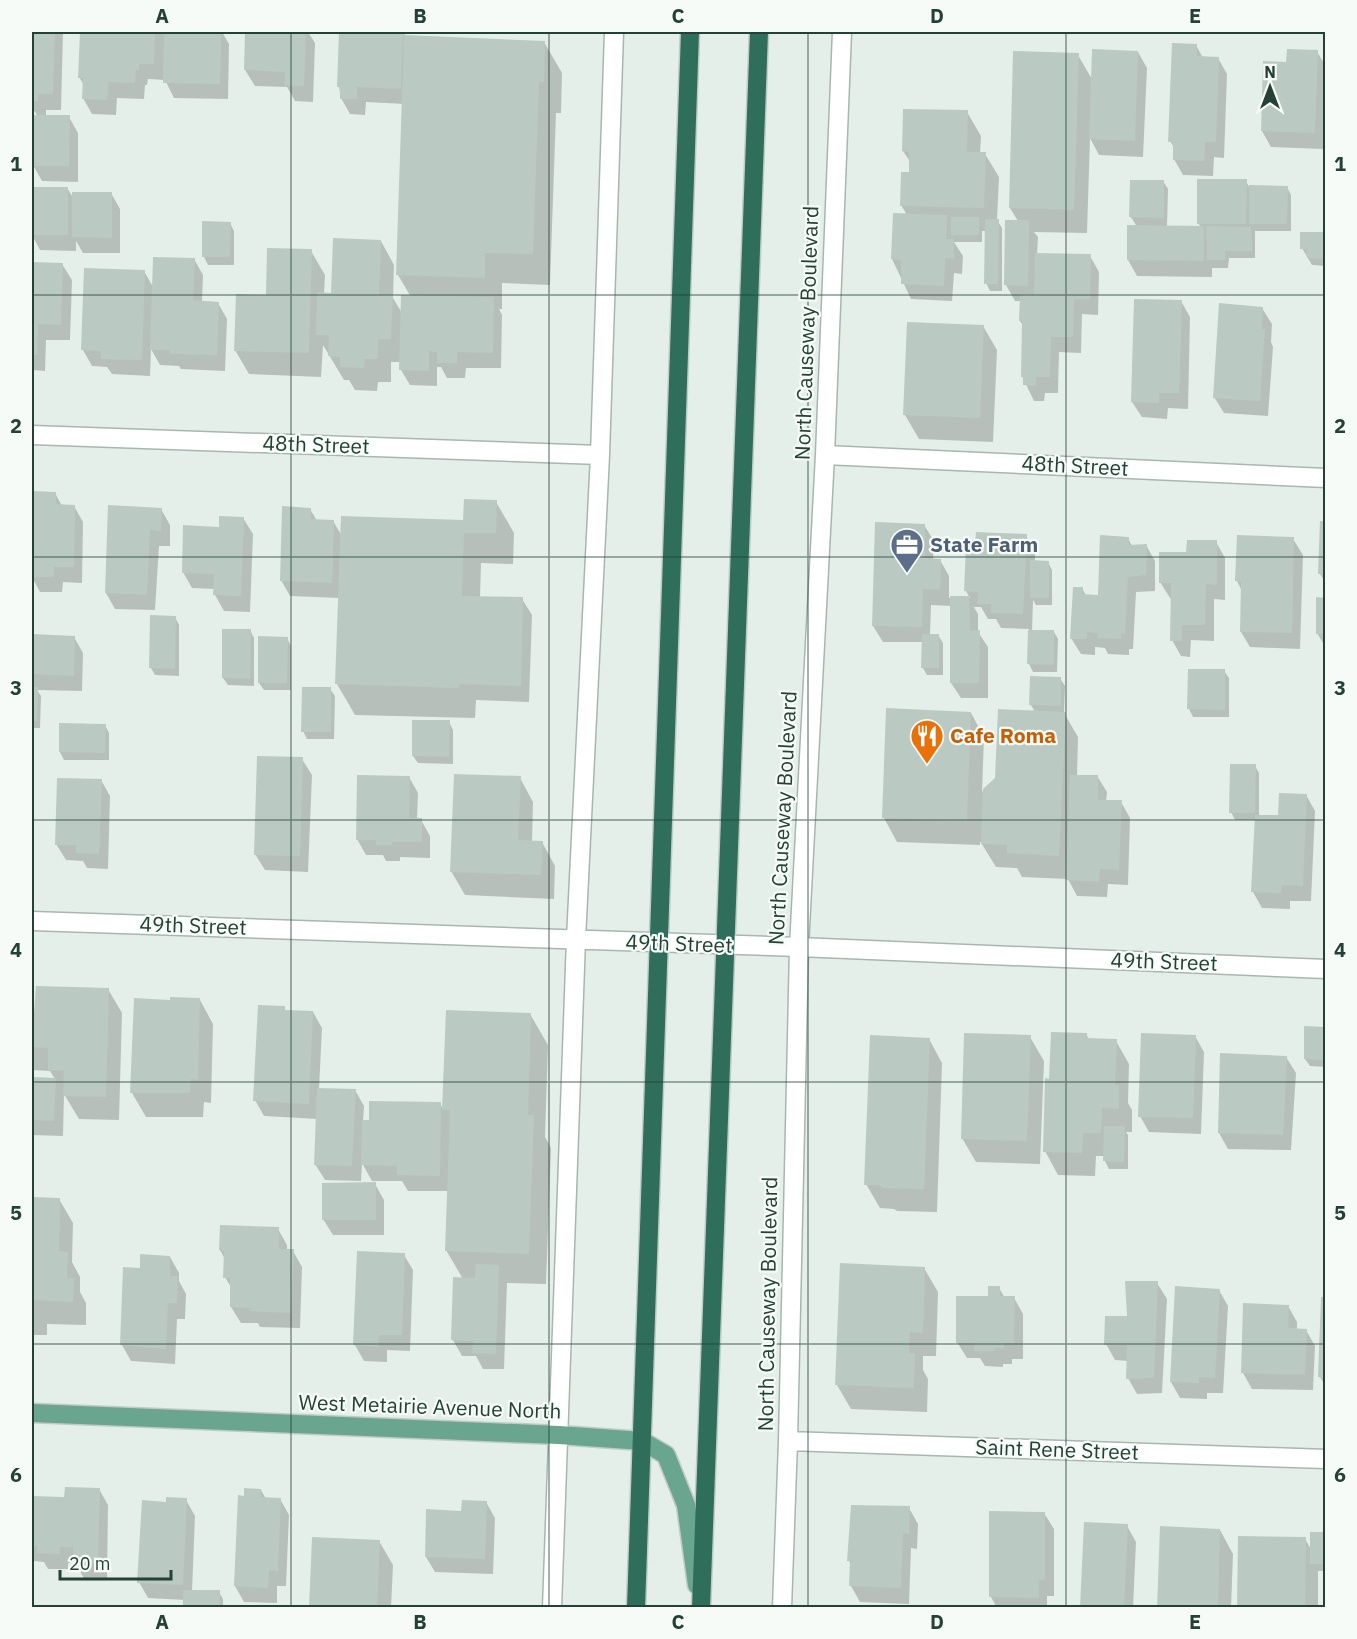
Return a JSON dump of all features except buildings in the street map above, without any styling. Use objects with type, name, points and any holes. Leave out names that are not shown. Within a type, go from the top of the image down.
[{"type":"highway","points":[[636,1608],[690,32]]},
{"type":"highway","points":[[700,1608],[759,32]]},
{"type":"main road","name":"West Metairie Avenue North","points":[[32,1413],[559,1435],[642,1441],[666,1455],[686,1505],[700,1608]]},
{"type":"street","points":[[552,1608],[576,939],[600,455],[614,32]]},
{"type":"street","name":"North Causeway Boulevard","points":[[782,1608],[799,947],[825,455],[842,32]]},
{"type":"street","name":"48th Street","points":[[32,435],[600,455]]},
{"type":"street","name":"48th Street","points":[[825,455],[1326,478]]},
{"type":"street","name":"49th Street","points":[[32,921],[799,947],[1326,969]]},
{"type":"street","name":"Saint Rene Street","points":[[788,1441],[1326,1459]]},
{"type":"place","name":"State Farm","points":[[907,574]]},
{"type":"place","name":"Cafe Roma","points":[[927,765]]}]
